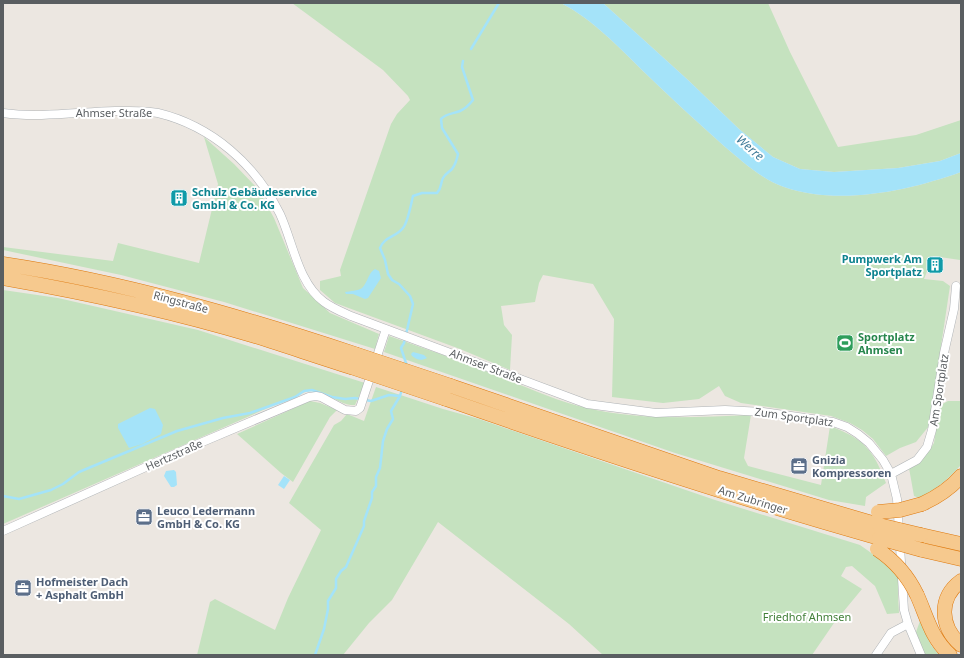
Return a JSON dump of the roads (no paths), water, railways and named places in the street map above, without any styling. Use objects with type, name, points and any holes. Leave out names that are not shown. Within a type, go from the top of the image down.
[{"type":"highway","name":"Ringstraße","points":[[3,264],[93,280],[174,300],[268,326],[353,361]]},
{"type":"highway","name":"Ringstraße","points":[[3,278],[71,290],[169,313],[353,361]]},
{"type":"highway","points":[[353,361],[448,393]]},
{"type":"highway","name":"Am Zubringer","points":[[448,393],[558,423],[719,478],[828,510],[922,550],[961,559]]},
{"type":"highway","name":"Am Zubringer","points":[[448,393],[547,434],[831,524],[878,531],[921,534],[961,544]]},
{"type":"highway","points":[[950,655],[944,650],[929,628],[912,585],[903,572],[884,553],[878,531],[900,510],[922,504],[945,491],[961,476]]},
{"type":"highway","points":[[961,581],[948,593],[945,604],[945,619],[948,629],[961,645]]},
{"type":"street","name":"Ahmser Straße","points":[[3,113],[22,115],[135,111],[157,112],[210,134],[227,146],[242,160],[271,196],[309,286],[325,303],[351,316],[587,404]]},
{"type":"street","name":"Am Sportplatz","points":[[891,474],[917,460],[927,447],[932,430],[944,353],[954,309],[956,286]]},
{"type":"street","name":"Hertzstraße","points":[[3,531],[200,443],[309,397],[322,397],[345,410],[356,411],[361,406],[389,330]]},
{"type":"street","name":"Zum Sportplatz","points":[[587,404],[656,413],[725,410],[763,412],[833,422],[847,427],[869,442],[883,460],[891,474],[898,499],[903,598],[908,624],[921,655]]},
{"type":"street","points":[[876,655],[891,633],[908,624]]},
{"type":"water","name":"Werre","points":[[561,3],[603,3],[688,80],[739,129],[773,157],[800,169],[834,172],[898,168],[940,161],[961,153],[961,172],[919,185],[896,190],[850,196],[805,193],[776,184],[752,169],[724,146],[605,34],[584,17]]},
{"type":"water","points":[[375,269],[379,271],[381,278],[368,298],[365,299],[353,294],[346,294],[345,292],[362,288]]},
{"type":"water","points":[[413,352],[424,355],[427,358],[423,360],[417,359],[412,356],[411,354]]},
{"type":"water","points":[[150,408],[155,409],[163,425],[161,434],[142,444],[129,448],[118,428],[118,424]]},
{"type":"water","points":[[174,470],[176,472],[177,485],[171,487],[164,476],[166,471]]},
{"type":"water","points":[[284,476],[290,480],[284,489],[278,485]]},
{"type":"waterway","points":[[471,49],[499,3]]},
{"type":"waterway","points":[[407,366],[401,348],[404,343],[413,304],[410,296],[399,284],[392,280],[388,274],[385,260],[380,248],[387,239],[397,234],[405,225],[413,196],[422,193],[437,193],[440,189],[442,180],[455,164],[458,154],[442,128],[441,119],[464,109],[473,100],[462,67],[463,61]]},
{"type":"waterway","points":[[315,655],[324,629],[328,601],[336,588],[336,579],[341,571],[346,567],[364,526],[364,521],[372,498],[372,492],[376,486],[376,477],[380,468],[383,441],[387,429],[393,419],[391,411],[400,396],[402,389]]},
{"type":"waterway","points":[[3,496],[19,499],[51,490],[63,484],[79,472],[177,431],[223,418],[250,413],[295,397],[304,391],[312,390],[332,397],[345,399],[355,398],[371,401],[389,395],[400,396]]},
{"type":"place","name":"Schulz Gebäudeservice GmbH & Co. KG","points":[[179,198]]},
{"type":"place","name":"Pumpwerk Am Sportplatz","points":[[935,265]]},
{"type":"place","name":"Sportplatz Ahmsen","points":[[845,343]]},
{"type":"place","name":"Gnizia Kompressoren","points":[[799,466]]},
{"type":"place","name":"Leuco Ledermann GmbH & Co. KG","points":[[144,517]]},
{"type":"place","name":"Hofmeister Dach + Asphalt GmbH","points":[[23,588]]},
{"type":"park label","name":"Friedhof Ahmsen","points":[[807,617]]}]
